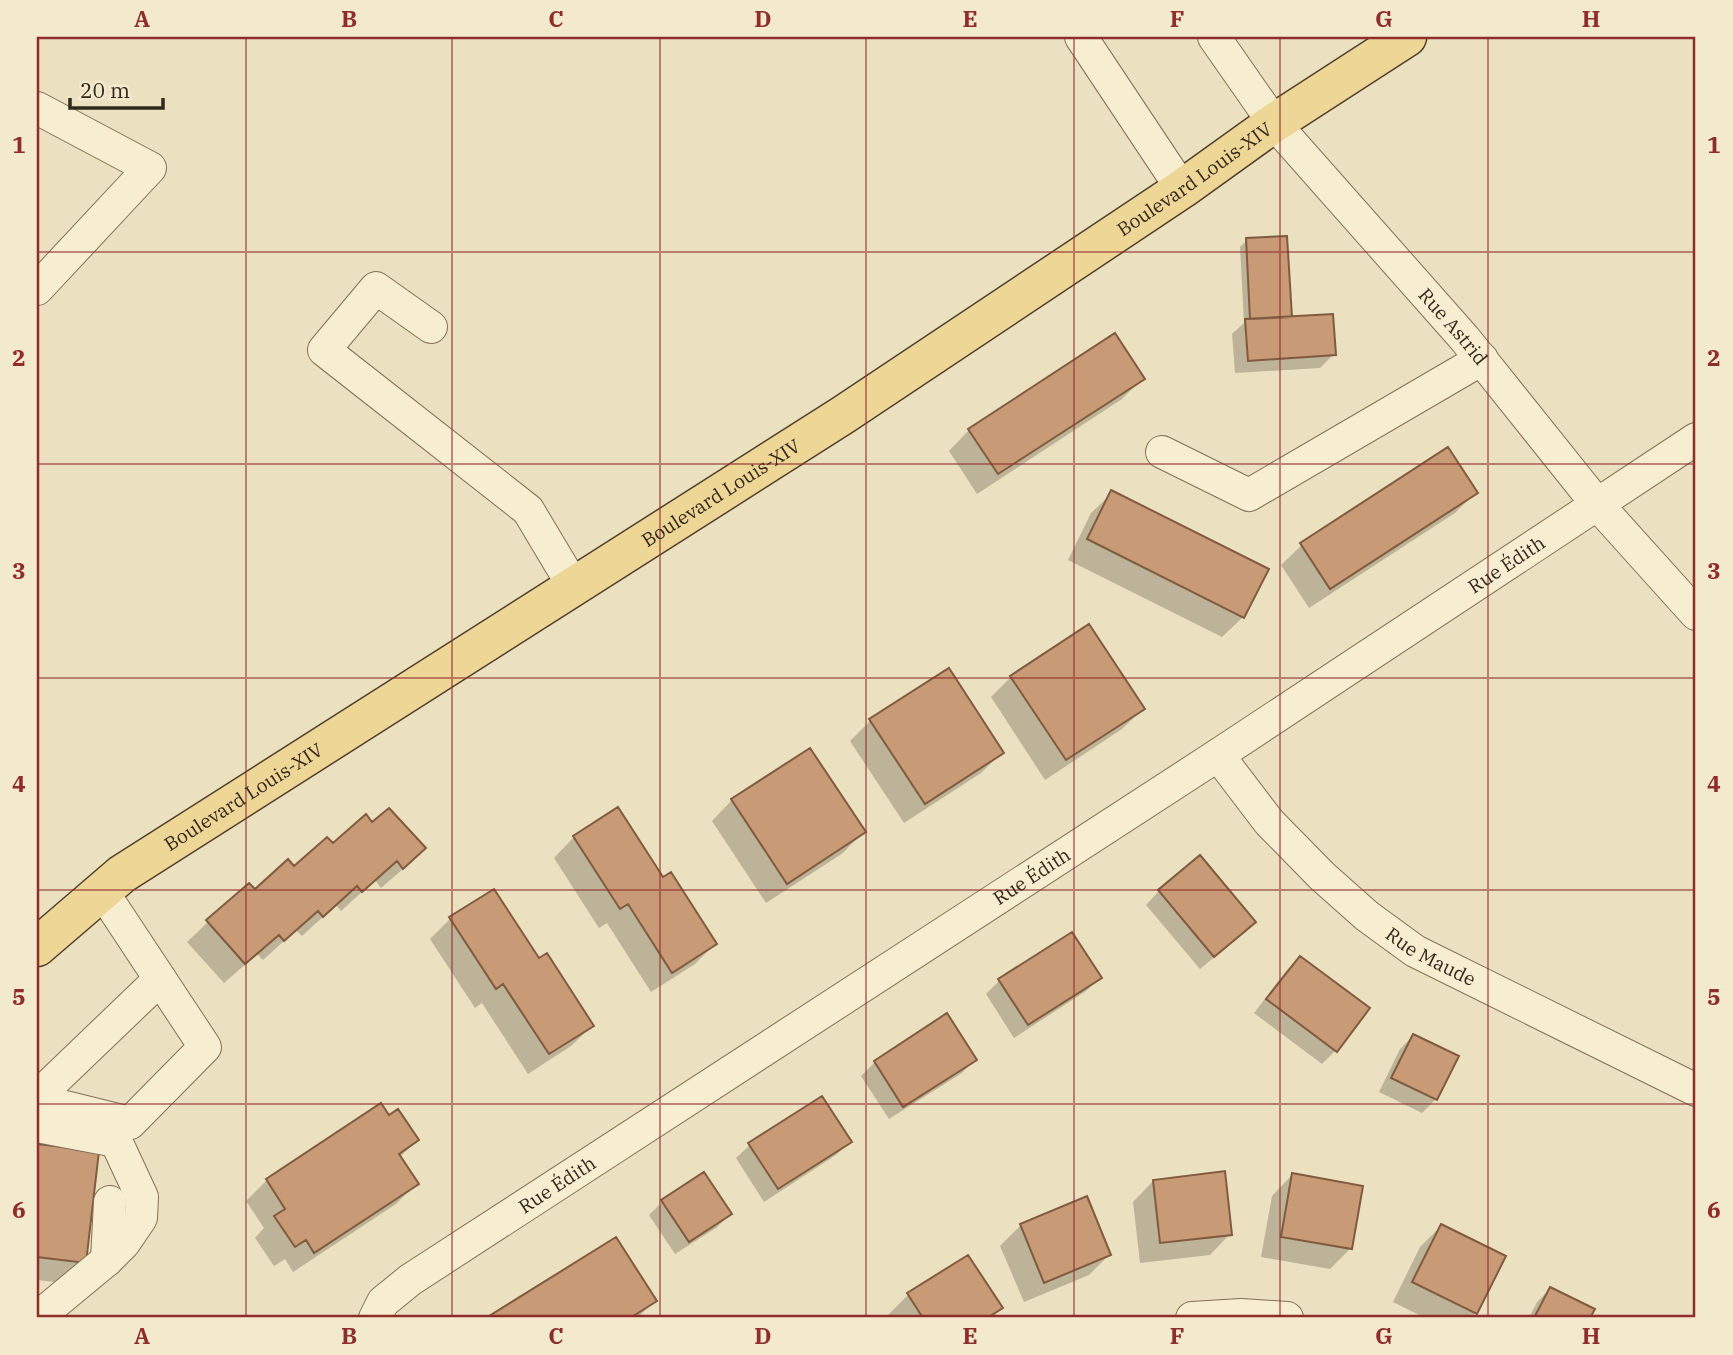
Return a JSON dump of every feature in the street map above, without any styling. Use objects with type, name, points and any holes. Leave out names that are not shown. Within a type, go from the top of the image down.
[{"type":"main road","name":"Boulevard Louis-XIV","points":[[37,947],[122,874],[843,415],[1182,189],[1274,123],[1407,37]]},
{"type":"street","points":[[1081,37],[1182,189]]},
{"type":"street","name":"Rue Astrid","points":[[1214,37],[1274,123],[1482,359],[1597,504],[1696,614]]},
{"type":"street","points":[[37,108],[150,167],[37,289]]},
{"type":"street","points":[[431,327],[376,288],[324,350],[528,510],[574,587]]},
{"type":"street","points":[[1162,452],[1249,495],[1482,359]]},
{"type":"street","name":"Rue Édith","points":[[375,1318],[383,1302],[410,1280],[1218,755],[1696,439]]},
{"type":"street","name":"Rue Maude","points":[[1218,755],[1269,821],[1322,876],[1367,916],[1415,951],[1696,1090]]},
{"type":"street","points":[[37,1099],[130,1123],[205,1047],[102,891]]},
{"type":"street","points":[[37,1099],[160,979]]},
{"type":"street","points":[[37,1126],[116,1141]]},
{"type":"street","points":[[107,1260],[116,1141]]},
{"type":"street","points":[[37,1318],[107,1260],[124,1243],[141,1218],[142,1197],[116,1141]]},
{"type":"street","points":[[1192,1318],[1241,1315],[1287,1318]]},
{"type":"building","points":[[1287,236],[1292,317],[1250,319],[1246,238]]},
{"type":"building","points":[[1333,314],[1336,355],[1248,361],[1245,319]]},
{"type":"building","points":[[1115,333],[1145,379],[998,474],[968,429]]},
{"type":"building","points":[[1448,447],[1478,493],[1330,589],[1300,543]]},
{"type":"building","points":[[1111,490],[1269,569],[1244,618],[1087,539]]},
{"type":"building","points":[[1089,624],[1145,709],[1066,760],[1010,676]]},
{"type":"building","points":[[949,668],[1004,753],[925,804],[869,719]]},
{"type":"building","points":[[810,748],[866,832],[787,884],[731,799]]},
{"type":"building","points":[[618,807],[663,877],[671,872],[717,944],[672,973],[628,904],[620,909],[573,836]]},
{"type":"building","points":[[389,808],[426,848],[403,869],[397,861],[362,892],[357,886],[323,917],[318,911],[284,941],[279,935],[245,964],[206,920],[249,883],[255,889],[288,859],[294,866],[327,837],[333,843],[366,814],[372,822]]},
{"type":"building","points":[[1200,855],[1256,922],[1214,957],[1158,890]]},
{"type":"building","points":[[494,889],[539,958],[547,953],[594,1026],[549,1054],[503,984],[496,989],[449,917]]},
{"type":"building","points":[[1072,932],[1102,978],[1028,1025],[998,979]]},
{"type":"building","points":[[1300,956],[1370,1008],[1337,1052],[1266,999]]},
{"type":"building","points":[[947,1013],[977,1060],[903,1107],[874,1061]]},
{"type":"building","points":[[1413,1034],[1459,1056],[1437,1100],[1391,1078]]},
{"type":"building","points":[[822,1096],[852,1142],[778,1189],[748,1143]]},
{"type":"building","points":[[381,1103],[389,1115],[398,1109],[419,1140],[399,1154],[419,1184],[314,1253],[306,1240],[295,1247],[274,1216],[285,1209],[266,1179]]},
{"type":"building","points":[[37,1144],[99,1151],[86,1263],[37,1257]]},
{"type":"building","points":[[1225,1171],[1232,1235],[1160,1243],[1153,1180]]},
{"type":"building","points":[[704,1172],[732,1214],[689,1242],[661,1200]]},
{"type":"building","points":[[1292,1173],[1363,1186],[1352,1249],[1281,1237]]},
{"type":"building","points":[[1087,1196],[1111,1255],[1044,1283],[1020,1224]]},
{"type":"building","points":[[1441,1224],[1506,1256],[1477,1314],[1412,1282]]},
{"type":"building","points":[[616,1237],[657,1301],[630,1318],[486,1318]]},
{"type":"building","points":[[968,1255],[1003,1308],[987,1318],[923,1318],[907,1293]]},
{"type":"building","points":[[1550,1287],[1595,1309],[1590,1318],[1534,1318]]}]
